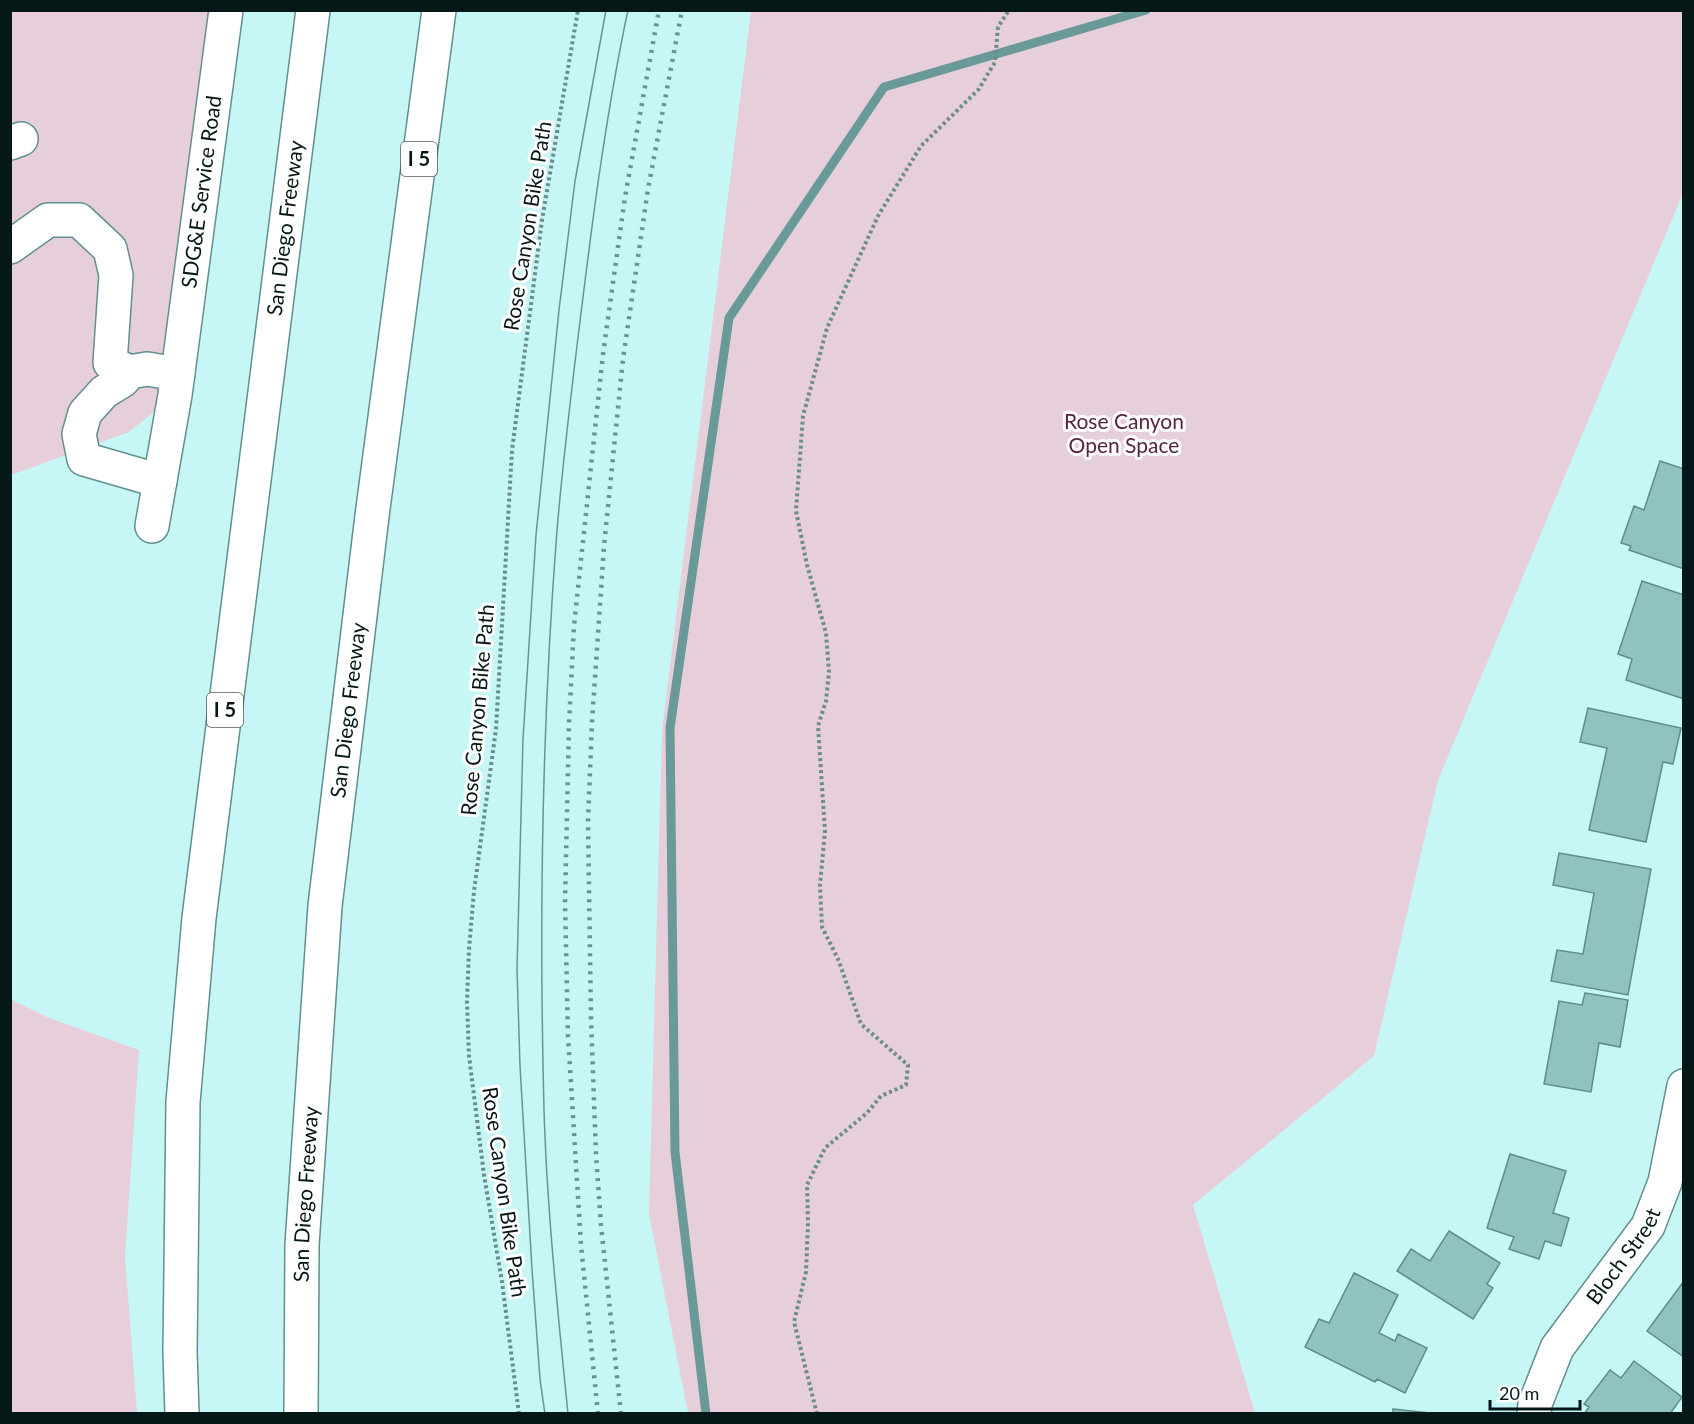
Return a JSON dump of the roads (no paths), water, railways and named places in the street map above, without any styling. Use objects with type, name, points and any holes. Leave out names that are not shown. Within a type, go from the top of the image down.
[{"type":"main road","name":"SDG&E Service Road","points":[[152,526],[178,374],[226,10]]},
{"type":"main road","name":"San Diego Freeway","points":[[182,1413],[180,1352],[183,1102],[199,918],[313,10]]},
{"type":"main road","name":"San Diego Freeway","points":[[301,1413],[302,1245],[325,906],[439,10]]},
{"type":"main road","points":[[400,308],[455,10]]},
{"type":"main road","points":[[10,246],[48,220],[79,220],[110,249],[116,275],[110,363],[130,372],[147,369],[178,374]]},
{"type":"main road","points":[[130,372],[122,381],[104,392],[85,413],[79,434],[84,459],[160,481]]},
{"type":"main road","name":"Bloch Street","points":[[1534,1413],[1535,1404],[1557,1348],[1648,1226],[1665,1182],[1683,1086]]},
{"type":"waterway","points":[[706,1414],[675,1152],[670,728],[729,318],[884,87],[1146,10]]},
{"type":"tram line","points":[[545,1414],[540,1379],[532,1269],[520,1066],[517,969],[523,739],[536,535],[559,310],[575,181],[606,10]]},
{"type":"tram line","points":[[568,1414],[545,1148],[542,892],[548,674],[557,530],[576,354],[592,224],[628,10]]},
{"type":"railway","points":[[598,1414],[581,1245],[568,1036],[565,902],[569,724],[574,626],[603,354],[625,197],[659,10]]},
{"type":"railway","points":[[621,1414],[596,1155],[588,822],[592,722],[604,546],[623,359],[648,189],[682,10]]},
{"type":"park label","name":"Rose Canyon Open Space","points":[[1124,434]]}]
